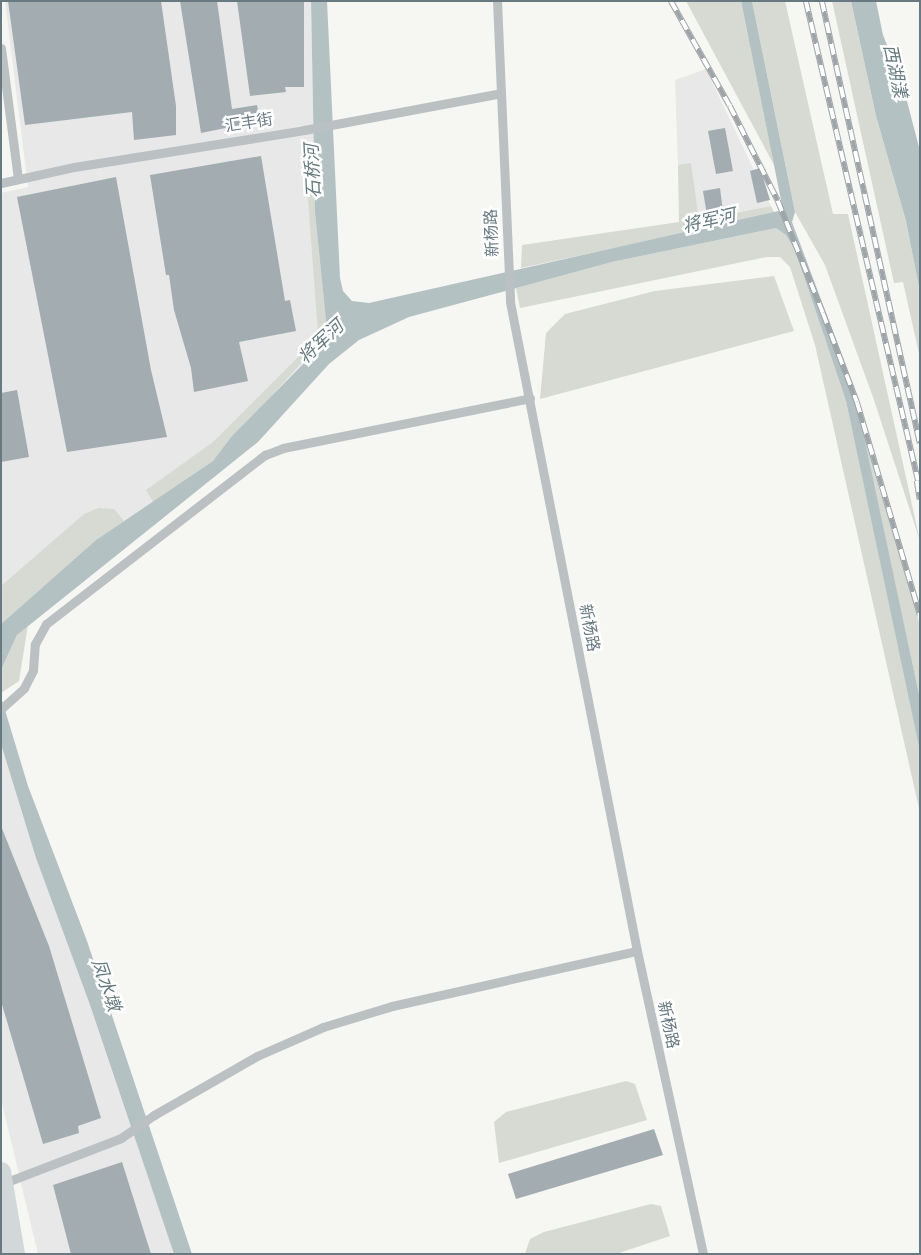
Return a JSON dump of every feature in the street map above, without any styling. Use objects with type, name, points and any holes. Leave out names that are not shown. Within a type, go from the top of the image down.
[{"type":"highway","points":[[1,1240],[4,1254]]},
{"type":"main road","points":[[3,1177],[15,1254]]},
{"type":"street","name":"新杨路","points":[[497,1],[509,293],[637,951],[703,1254]]},
{"type":"street","points":[[1,48],[18,179]]},
{"type":"street","name":"汇丰街","points":[[1,183],[304,130],[501,93]]},
{"type":"street","points":[[1,708],[14,699],[24,688],[33,670],[35,644],[46,624],[265,455],[282,448],[530,398]]},
{"type":"street","points":[[3,1177],[95,1149],[132,1130],[257,1056],[323,1027],[392,1006],[637,951]]},
{"type":"shaded area","points":[[5,1],[311,1],[315,213],[327,330],[316,351],[193,474],[96,540],[1,624],[1,193],[28,187]]},
{"type":"shaded area","points":[[686,1],[741,1],[774,165]]},
{"type":"shaded area","points":[[752,1],[785,1],[833,214],[848,214],[920,541],[874,400],[825,265],[795,212]]},
{"type":"shaded area","points":[[832,1],[851,1],[876,116],[906,221],[920,292],[920,358],[903,282],[894,283]]},
{"type":"shaded area","points":[[706,69],[771,206],[680,222],[675,80]]},
{"type":"shaded area","points":[[313,143],[315,213],[327,330],[321,341],[213,461],[153,502],[146,490],[213,442],[308,347],[318,333],[304,146]]},
{"type":"shaded area","points":[[691,163],[699,220],[771,206],[775,214],[521,268],[522,245],[679,222],[678,165]]},
{"type":"shaded area","points":[[776,228],[786,235],[795,250],[846,401],[920,747],[920,813],[815,345],[790,267],[780,257],[767,257],[520,308],[516,288],[612,262]]},
{"type":"shaded area","points":[[774,276],[794,331],[540,399],[546,333],[565,314],[655,291]]},
{"type":"shaded area","points":[[856,405],[880,492],[905,561],[920,627],[920,699]]},
{"type":"shaded area","points":[[98,508],[114,509],[124,521],[96,540],[1,624],[1,586],[84,514]]},
{"type":"shaded area","points":[[28,625],[19,681],[1,693],[1,670],[17,635]]},
{"type":"shaded area","points":[[1,744],[36,858],[90,1005],[174,1254],[38,1254],[1,1099]]},
{"type":"shaded area","points":[[626,1081],[635,1084],[647,1120],[499,1163],[494,1122],[506,1112]]},
{"type":"shaded area","points":[[651,1204],[661,1206],[670,1236],[616,1254],[525,1254],[530,1239],[544,1232]]},
{"type":"water","name":"将军河","points":[[311,1],[327,1],[340,278],[343,291],[352,301],[369,303],[783,210],[741,1],[752,1],[795,212],[792,222],[853,385],[920,699],[920,751],[846,401],[795,250],[786,235],[776,228],[612,262],[409,317],[359,340],[329,364],[258,442],[17,635],[1,670],[1,624],[96,540],[213,461],[232,436],[316,351],[327,330],[315,213]]},
{"type":"water","name":"西湖漾","points":[[851,1],[876,1],[883,35],[902,82],[920,151],[920,292],[906,221],[876,116]]},
{"type":"water","points":[[1,697],[28,786],[87,941],[192,1254],[174,1254],[90,1005],[36,858],[1,744]]},
{"type":"building","points":[[8,1],[161,1],[176,106],[176,135],[134,140],[132,112],[25,125]]},
{"type":"building","points":[[180,1],[217,1],[232,109],[257,105],[260,121],[201,133]]},
{"type":"building","points":[[237,1],[304,1],[304,87],[285,87],[286,92],[250,96]]},
{"type":"building","points":[[725,128],[733,171],[716,174],[708,131]]},
{"type":"building","points":[[261,156],[285,301],[290,300],[296,331],[239,342],[248,381],[194,392],[191,368],[174,310],[169,275],[166,275],[150,175]]},
{"type":"building","points":[[760,168],[770,200],[757,203],[750,171]]},
{"type":"building","points":[[116,177],[151,370],[167,437],[67,452],[17,197]]},
{"type":"building","points":[[720,188],[723,212],[707,215],[703,191]]},
{"type":"building","points":[[17,390],[29,457],[1,462],[1,393]]},
{"type":"building","points":[[1,826],[49,946],[101,1118],[78,1126],[79,1133],[43,1144],[1,1001]]},
{"type":"building","points":[[654,1129],[663,1155],[516,1199],[508,1174]]},
{"type":"building","points":[[122,1162],[151,1254],[71,1254],[53,1185]]},
{"type":"railway","points":[[671,1],[730,106],[778,201],[857,402],[920,615]]},
{"type":"railway","points":[[806,1],[920,488]]},
{"type":"railway","points":[[822,1],[920,443]]},
{"type":"railway","points":[[917,481],[920,500]]},
{"type":"water label","name":"石桥河","points":[[313,171]]},
{"type":"water label","name":"凤水墩","points":[[106,985]]}]
